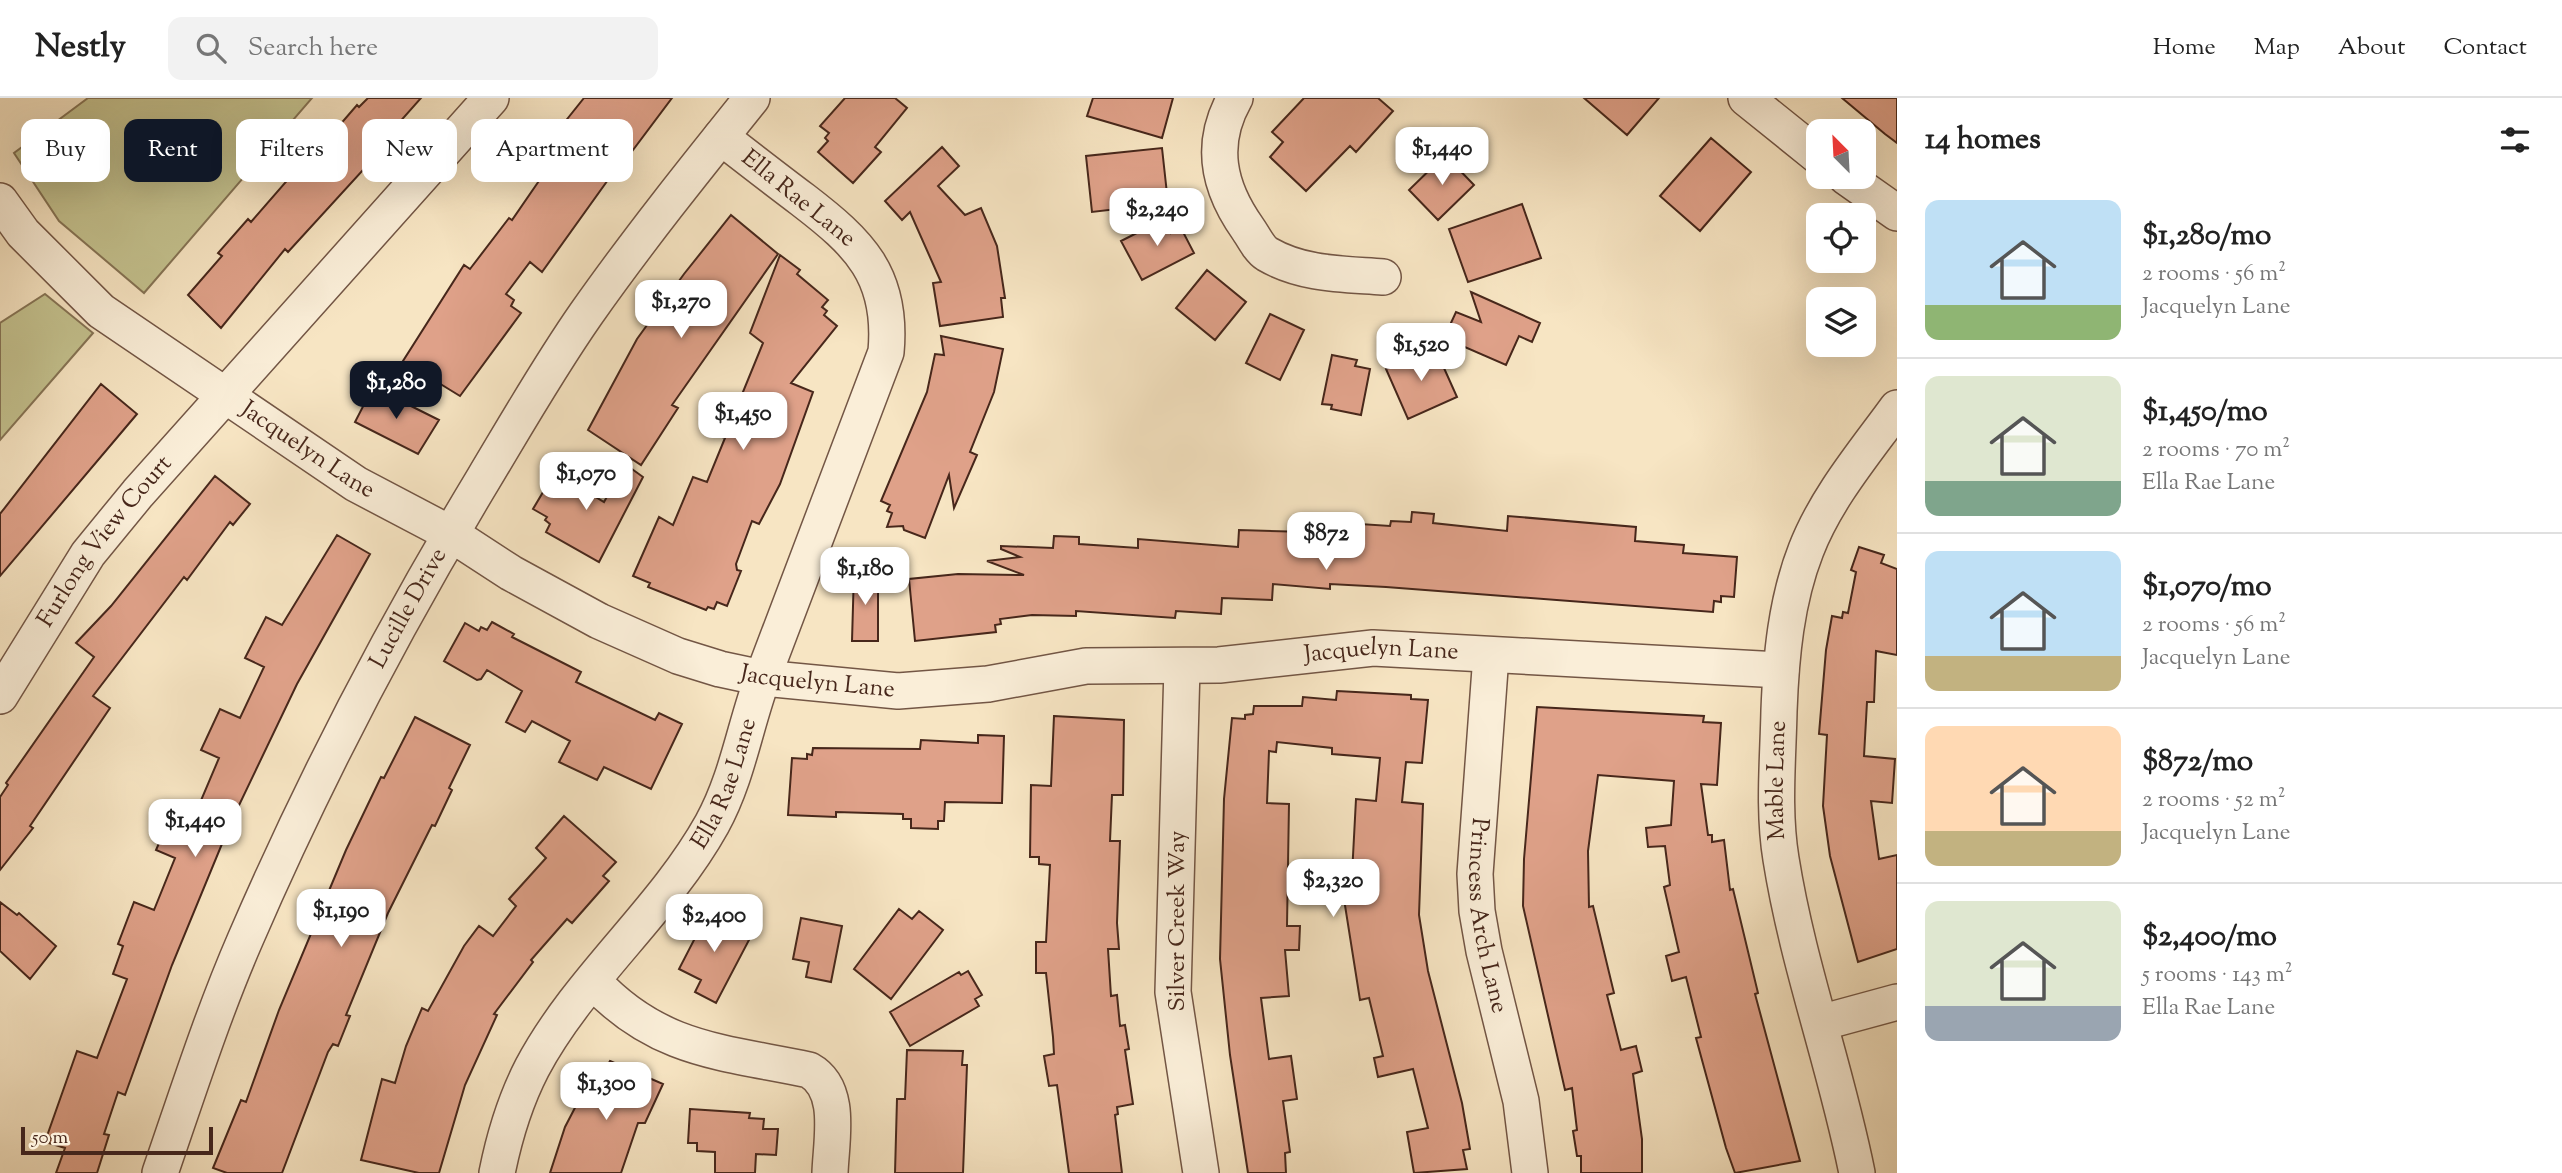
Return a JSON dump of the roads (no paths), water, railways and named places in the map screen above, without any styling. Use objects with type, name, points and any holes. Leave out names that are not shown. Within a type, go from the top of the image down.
[{"type":"street","name":"Furlong View Court","points":[[0,696],[88,554],[224,396],[491,98]]},
{"type":"street","name":"Lucille Drive","points":[[160,1173],[244,941],[315,785],[371,675],[451,534],[584,317],[635,245],[752,98]]},
{"type":"street","points":[[1235,98],[1225,116],[1217,162],[1234,210],[1265,253],[1315,273],[1383,277]]},
{"type":"street","points":[[1746,98],[1806,146]]},
{"type":"street","name":"Ella Rae Lane","points":[[497,1173],[502,1147],[531,1069],[550,1038],[670,888],[712,825],[738,764],[762,678],[887,352],[888,311],[874,271],[862,251],[843,230],[721,137]]},
{"type":"street","points":[[1863,189],[1897,214]]},
{"type":"street","name":"Jacquelyn Lane","points":[[3,213],[55,268],[101,311],[356,484],[451,534],[559,600],[640,640],[720,669],[762,678],[898,691],[988,684],[1086,666],[1182,667],[1373,648],[1781,670]]},
{"type":"street","name":"Mable Lane","points":[[1857,1173],[1793,919],[1781,858],[1777,780],[1781,670],[1792,593],[1806,548],[1840,489],[1897,408]]},
{"type":"street","name":"Princess Arch Lane","points":[[1492,655],[1475,874],[1477,911],[1484,951],[1521,1101],[1530,1173]]},
{"type":"street","name":"Silver Creek Way","points":[[1182,667],[1173,992],[1201,1173]]},
{"type":"street","points":[[594,982],[628,1013],[672,1037],[713,1053],[791,1066],[820,1076],[828,1088],[832,1110],[830,1173]]},
{"type":"street","points":[[1820,1023],[1897,1002]]}]
